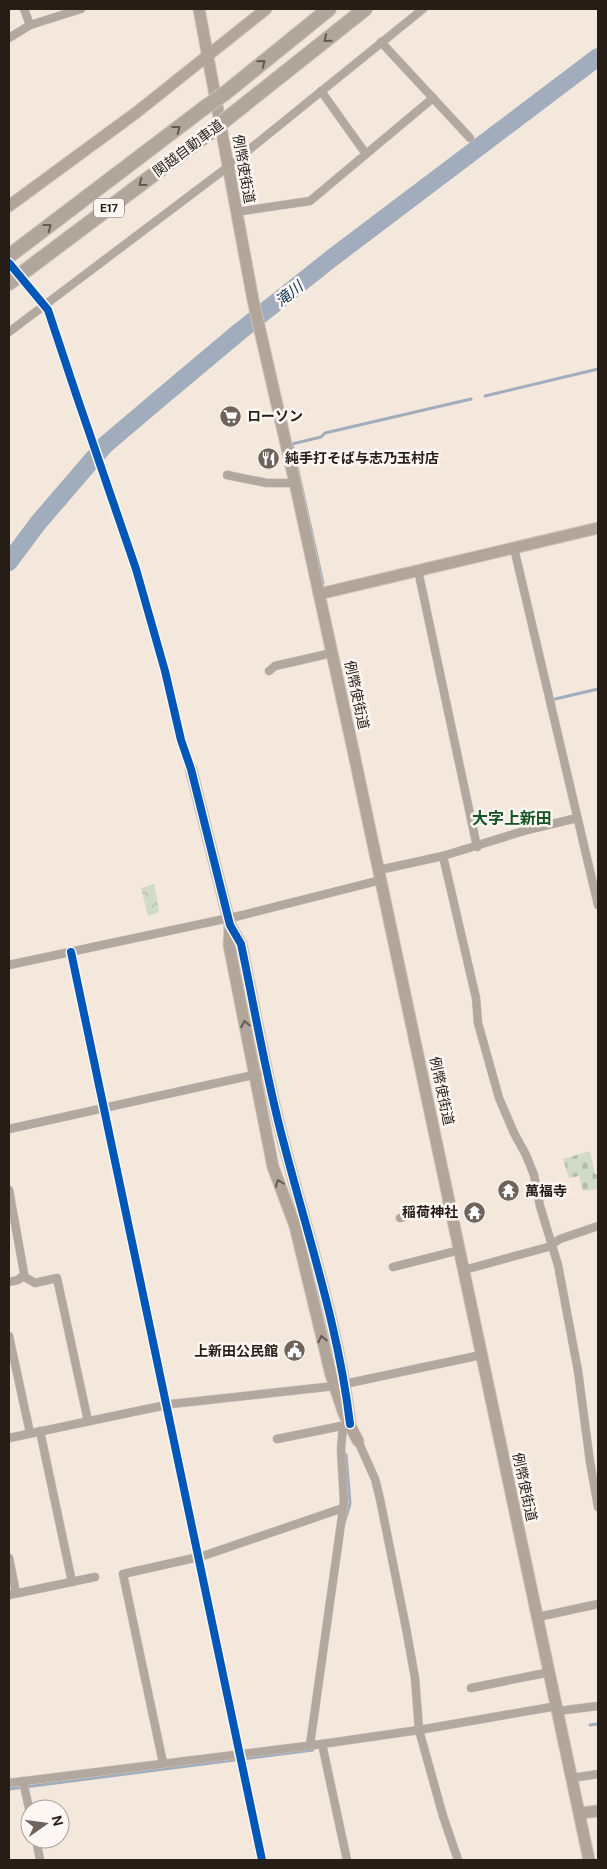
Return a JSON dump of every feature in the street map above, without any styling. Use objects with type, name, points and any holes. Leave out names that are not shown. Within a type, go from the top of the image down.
[{"type":"highway","name":"関越自動車道","points":[[9,256],[224,94],[329,9]]},
{"type":"highway","name":"関越自動車道","points":[[9,283],[229,117],[365,9]]},
{"type":"main road","name":"例幣使街道","points":[[199,9],[254,305],[295,483],[380,875],[589,1860]]},
{"type":"main road","points":[[9,206],[137,112],[266,9]]},
{"type":"main road","points":[[319,594],[598,528]]},
{"type":"main road","points":[[191,769],[230,921],[241,944],[283,1142],[326,1299],[344,1414],[347,1425],[358,1441]]},
{"type":"main road","points":[[230,921],[229,945],[273,1167],[295,1226],[340,1385]]},
{"type":"main road","points":[[580,1813],[598,1811]]},
{"type":"street","points":[[24,9],[30,24]]},
{"type":"street","points":[[9,38],[30,24],[81,9]]},
{"type":"street","points":[[9,332],[229,166],[423,9]]},
{"type":"street","points":[[381,42],[470,138]]},
{"type":"street","points":[[321,91],[366,154]]},
{"type":"street","points":[[236,212],[310,201],[433,98]]},
{"type":"street","points":[[29,287],[48,310],[136,569],[165,671],[181,740],[191,769]]},
{"type":"street","points":[[227,475],[267,483],[295,483]]},
{"type":"street","points":[[514,548],[598,906]]},
{"type":"street","points":[[418,570],[477,847]]},
{"type":"street","points":[[269,671],[275,666],[332,653]]},
{"type":"street","points":[[9,965],[230,921],[477,847],[527,830],[577,818]]},
{"type":"street","points":[[443,856],[476,998],[478,1023],[499,1098],[534,1175],[540,1206],[558,1265],[577,1362],[598,1507]]},
{"type":"street","points":[[71,952],[262,1860]]},
{"type":"street","points":[[9,1129],[268,1072]]},
{"type":"street","points":[[9,1190],[24,1269],[23,1276],[18,1280],[9,1282]]},
{"type":"street","points":[[400,1218],[451,1205]]},
{"type":"street","points":[[464,1270],[548,1247],[560,1239],[598,1226]]},
{"type":"street","points":[[393,1267],[460,1250]]},
{"type":"street","points":[[23,1276],[35,1283],[57,1278],[88,1421]]},
{"type":"street","points":[[9,1336],[30,1433]]},
{"type":"street","points":[[9,1438],[166,1405],[340,1385],[482,1355]]},
{"type":"street","points":[[277,1439],[347,1425]]},
{"type":"street","points":[[310,1745],[343,1508],[341,1436],[347,1425]]},
{"type":"street","points":[[40,1431],[72,1582]]},
{"type":"street","points":[[358,1441],[375,1479],[409,1644],[415,1678],[420,1730],[443,1816],[458,1860]]},
{"type":"street","points":[[163,1763],[123,1574],[198,1557],[343,1508]]},
{"type":"street","points":[[9,1558],[12,1594],[95,1577]]},
{"type":"street","points":[[538,1617],[598,1604]]},
{"type":"street","points":[[471,1688],[550,1672]]},
{"type":"street","points":[[9,1783],[322,1744],[557,1708],[598,1706]]},
{"type":"street","points":[[322,1744],[347,1860]]},
{"type":"street","points":[[572,1778],[598,1774]]},
{"type":"street","points":[[23,1781],[27,1799]]},
{"type":"green space","points":[[154,884],[159,910],[158,913],[148,916],[141,888]]},
{"type":"green space","points":[[590,1151],[595,1174],[598,1174],[598,1189],[583,1191],[579,1176],[569,1178],[563,1159]]},
{"type":"waterway","name":"滝川","points":[[9,562],[38,523],[105,445],[239,332],[332,258],[598,57]]},
{"type":"waterway","points":[[485,396],[598,369]]},
{"type":"waterway","points":[[323,583],[292,444],[321,437],[325,433],[471,399]]},
{"type":"waterway","points":[[555,699],[598,689]]},
{"type":"waterway","points":[[344,1524],[350,1503],[346,1455]]},
{"type":"waterway","points":[[590,1725],[598,1724]]},
{"type":"waterway","points":[[9,1789],[313,1750]]},
{"type":"tunnel","points":[[9,263],[29,287]]},
{"type":"cycle path","points":[[9,263],[48,310],[136,569],[165,671],[181,740],[191,769],[230,925],[241,944],[278,1119],[331,1318],[350,1424]]},
{"type":"cycle path","points":[[71,952],[262,1860]]},
{"type":"place","name":"ローソン","points":[[231,416]]},
{"type":"place","name":"純手打そば与志乃玉村店","points":[[269,458]]},
{"type":"place","name":"萬福寺","points":[[509,1191]]},
{"type":"place","name":"稲荷神社","points":[[474,1212]]},
{"type":"place","name":"上新田公民館","points":[[294,1351]]},
{"type":"district","name":"大字上新田","points":[[512,818]]}]
